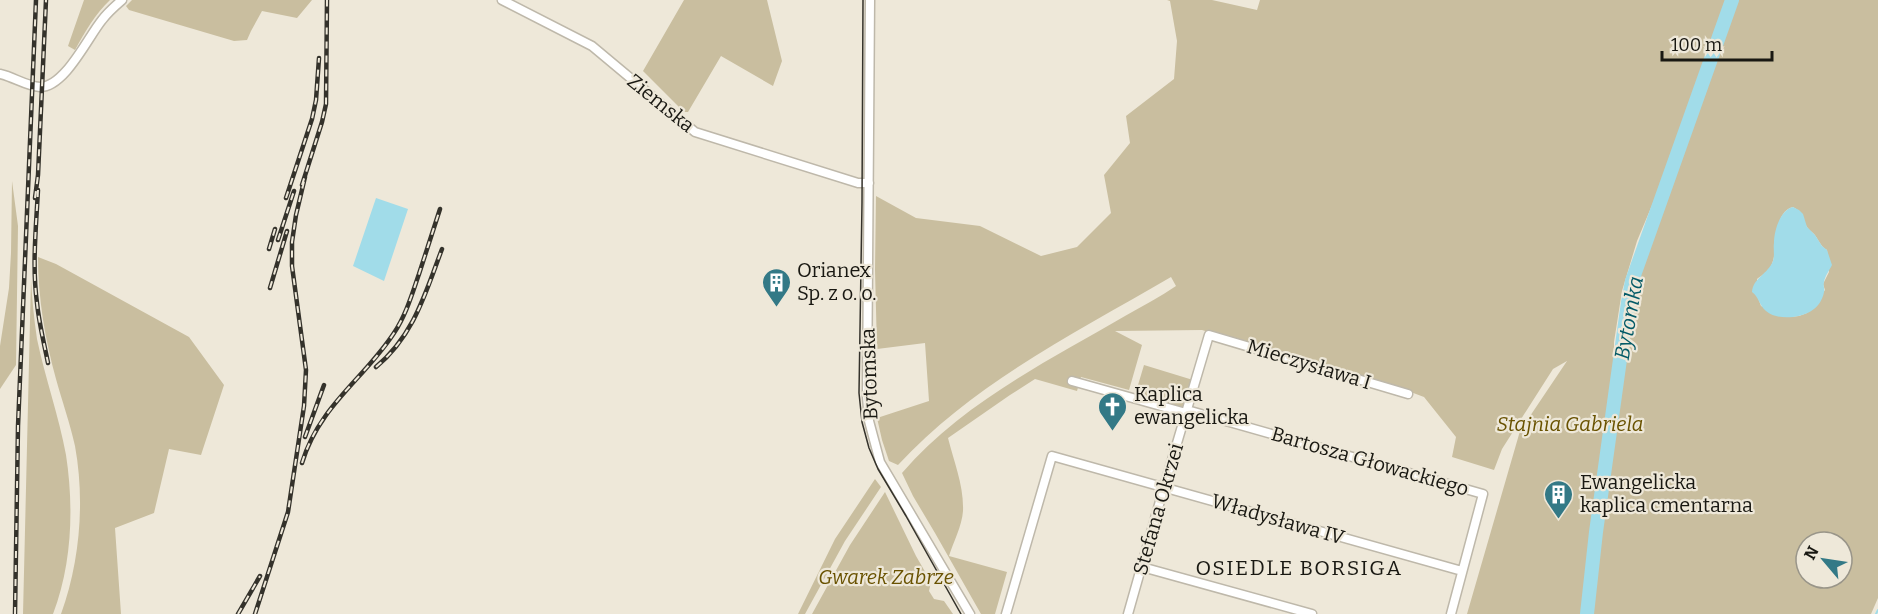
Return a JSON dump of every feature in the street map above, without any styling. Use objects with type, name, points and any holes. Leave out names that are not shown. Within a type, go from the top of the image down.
[{"type":"street","points":[[0,74],[33,86],[42,87],[51,83],[67,71],[103,18],[122,0]]},
{"type":"street","name":"Ziemska","points":[[502,0],[597,50],[695,132],[858,183],[869,183]]},
{"type":"street","name":"Bytomska","points":[[870,0],[867,396],[869,421],[880,462],[970,614]]},
{"type":"street","name":"Mieczysława I","points":[[1209,335],[1408,394]]},
{"type":"street","name":"Stefana Okrzei","points":[[1128,614],[1209,335]]},
{"type":"street","name":"Bartosza Głowackiego","points":[[1072,381],[1483,494],[1462,571]]},
{"type":"street","name":"Władysława IV","points":[[1006,614],[1052,456],[1462,571]]},
{"type":"street","points":[[1142,567],[1312,614]]},
{"type":"street","points":[[1451,614],[1462,571]]},
{"type":"green space","points":[[84,0],[110,0],[95,17],[75,50],[68,46]]},
{"type":"green space","points":[[132,0],[312,0],[297,18],[262,11],[247,40],[234,41],[129,10],[126,6]]},
{"type":"green space","points":[[684,0],[767,0],[782,61],[773,86],[721,56],[688,112],[684,112],[643,71]]},
{"type":"green space","name":"Stajnia Gabriela","points":[[1167,0],[1212,0],[1257,10],[1260,0],[1726,0],[1658,191],[1637,241],[1622,291],[1614,342],[1614,382],[1583,614],[1467,614],[1520,431],[1567,361],[1553,369],[1502,449],[1494,470],[1452,457],[1456,437],[1424,397],[1202,330],[1115,331],[1142,345],[1129,390],[1081,377],[1077,391],[1035,379],[948,438],[963,502],[962,517],[949,556],[1007,572],[995,614],[981,614],[902,473],[951,425],[978,405],[1036,367],[1176,286],[1171,277],[1027,361],[959,409],[898,465],[889,461],[877,418],[929,401],[925,343],[877,349],[876,196],[916,218],[980,226],[1041,256],[1077,247],[1111,213],[1104,175],[1130,143],[1126,116],[1174,79],[1177,41],[1170,1]]},
{"type":"green space","points":[[1735,0],[1878,0],[1878,598],[1871,614],[1592,614],[1630,292]],"holes":[[[1793,207],[1799,211],[1807,228],[1827,250],[1829,272],[1823,284],[1825,290],[1807,313],[1790,317],[1761,306],[1757,295],[1757,279],[1771,266],[1782,216],[1786,210]]]},
{"type":"green space","points":[[12,181],[18,226],[16,365],[0,389],[0,346],[9,288]]},
{"type":"green space","points":[[38,257],[56,264],[189,337],[224,385],[201,455],[169,449],[154,513],[115,528],[121,614],[61,614],[73,574],[79,531],[80,488],[75,446],[45,334],[39,288]]},
{"type":"green space","points":[[31,279],[37,339],[63,440],[69,475],[68,556],[53,614],[23,614]]},
{"type":"green space","points":[[1144,365],[1193,380],[1185,406],[1179,408],[1135,395]]},
{"type":"green space","points":[[875,479],[881,487],[845,541],[805,614],[798,614],[835,539]]},
{"type":"green space","name":"Gwarek Zabrze","points":[[885,492],[931,582],[929,591],[934,599],[944,601],[953,614],[812,614],[850,545]]},
{"type":"water","points":[[376,198],[408,209],[384,281],[353,266]]},
{"type":"water","points":[[1793,207],[1803,214],[1807,227],[1827,250],[1832,265],[1825,280],[1822,298],[1817,306],[1804,314],[1782,317],[1766,311],[1752,292],[1755,283],[1773,261],[1774,238],[1781,217]]},
{"type":"waterway","name":"Bytomka","points":[[1587,614],[1596,532],[1632,281],[1732,0]]},
{"type":"waterway","points":[[1876,614],[1878,610]]},
{"type":"tram line","points":[[863,0],[859,393],[862,422],[878,469],[961,614]]},
{"type":"railway","points":[[15,614],[18,426],[36,0]]},
{"type":"railway","points":[[35,198],[46,0]]},
{"type":"railway","points":[[302,185],[326,104],[327,0]]},
{"type":"railway","points":[[286,198],[312,119],[316,100],[319,58]]},
{"type":"railway","points":[[255,614],[288,512],[304,406],[306,370],[292,266],[292,242],[305,177]]},
{"type":"railway","points":[[38,190],[35,275],[39,318],[48,363]]},
{"type":"railway","points":[[278,240],[294,191]]},
{"type":"railway","points":[[302,463],[319,425],[382,349],[398,326],[411,297],[440,209]]},
{"type":"railway","points":[[269,249],[275,229]]},
{"type":"railway","points":[[270,288],[287,231]]},
{"type":"railway","points":[[376,367],[400,341],[417,313],[442,249]]},
{"type":"railway","points":[[305,437],[324,385]]},
{"type":"railway","points":[[238,614],[260,576]]},
{"type":"place","name":"Orianex Sp. z o. o.","points":[[776,308]]},
{"type":"place","name":"Kaplica ewangelicka","points":[[1113,432]]},
{"type":"place","name":"Ewangelicka kaplica cmentarna","points":[[1559,520]]},
{"type":"district","name":"OSIEDLE BORSIGA","points":[[1299,568]]}]
